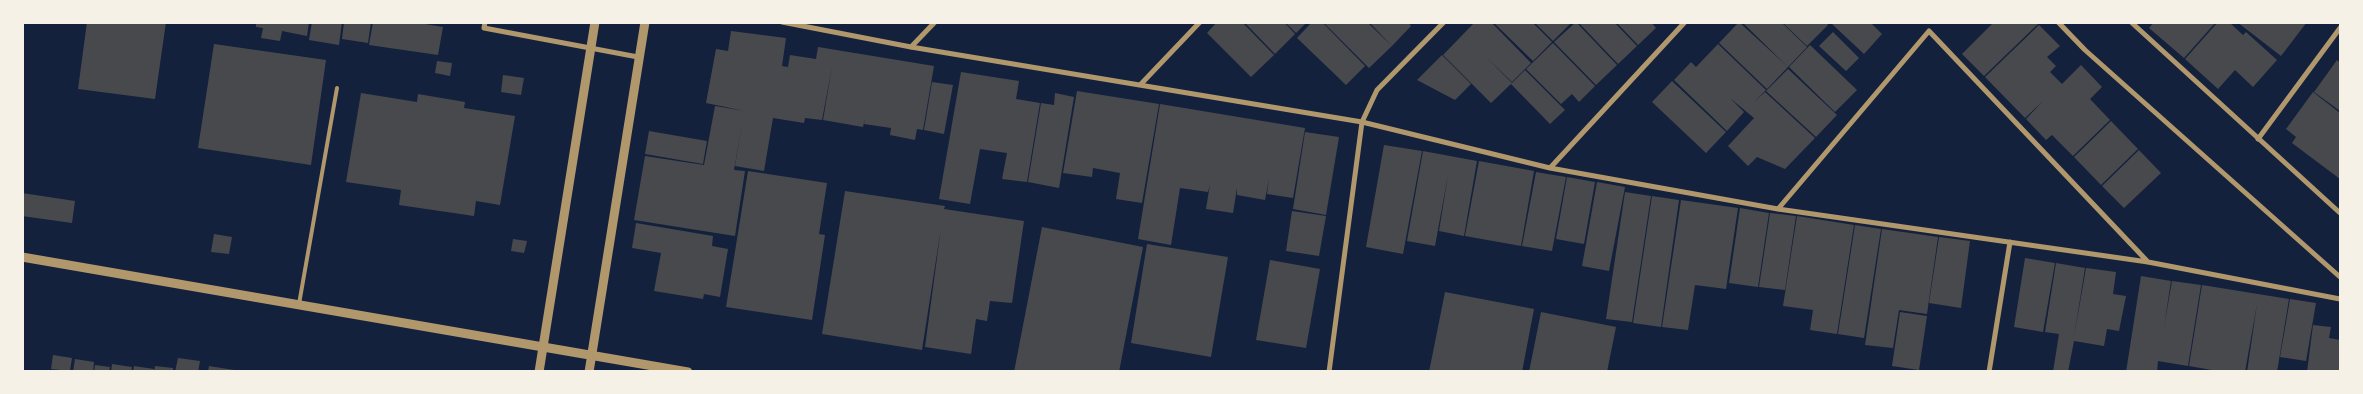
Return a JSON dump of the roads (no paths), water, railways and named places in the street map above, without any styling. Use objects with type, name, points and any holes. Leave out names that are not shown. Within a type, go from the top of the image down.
[{"type":"street","points":[[485,22],[484,28],[638,57]]},
{"type":"street","points":[[539,372],[595,22]]},
{"type":"street","points":[[589,372],[644,22]]},
{"type":"street","points":[[782,22],[912,47],[1362,122],[1550,168],[1778,210],[2148,262],[2340,299]]},
{"type":"street","points":[[912,47],[935,22]]},
{"type":"street","points":[[1141,84],[1200,22]]},
{"type":"street","points":[[1328,372],[1362,122],[1377,90],[1444,22]]},
{"type":"street","points":[[1550,168],[1685,22]]},
{"type":"street","points":[[2058,22],[2085,50],[2340,277]]},
{"type":"street","points":[[2131,22],[2340,213]]},
{"type":"street","points":[[2258,139],[2340,28]]},
{"type":"street","points":[[1778,210],[1928,31],[2148,262]]},
{"type":"street","points":[[1989,372],[2010,242]]},
{"type":"street","points":[[22,257],[688,372]]},
{"type":"lane","points":[[298,304],[337,88]]}]
